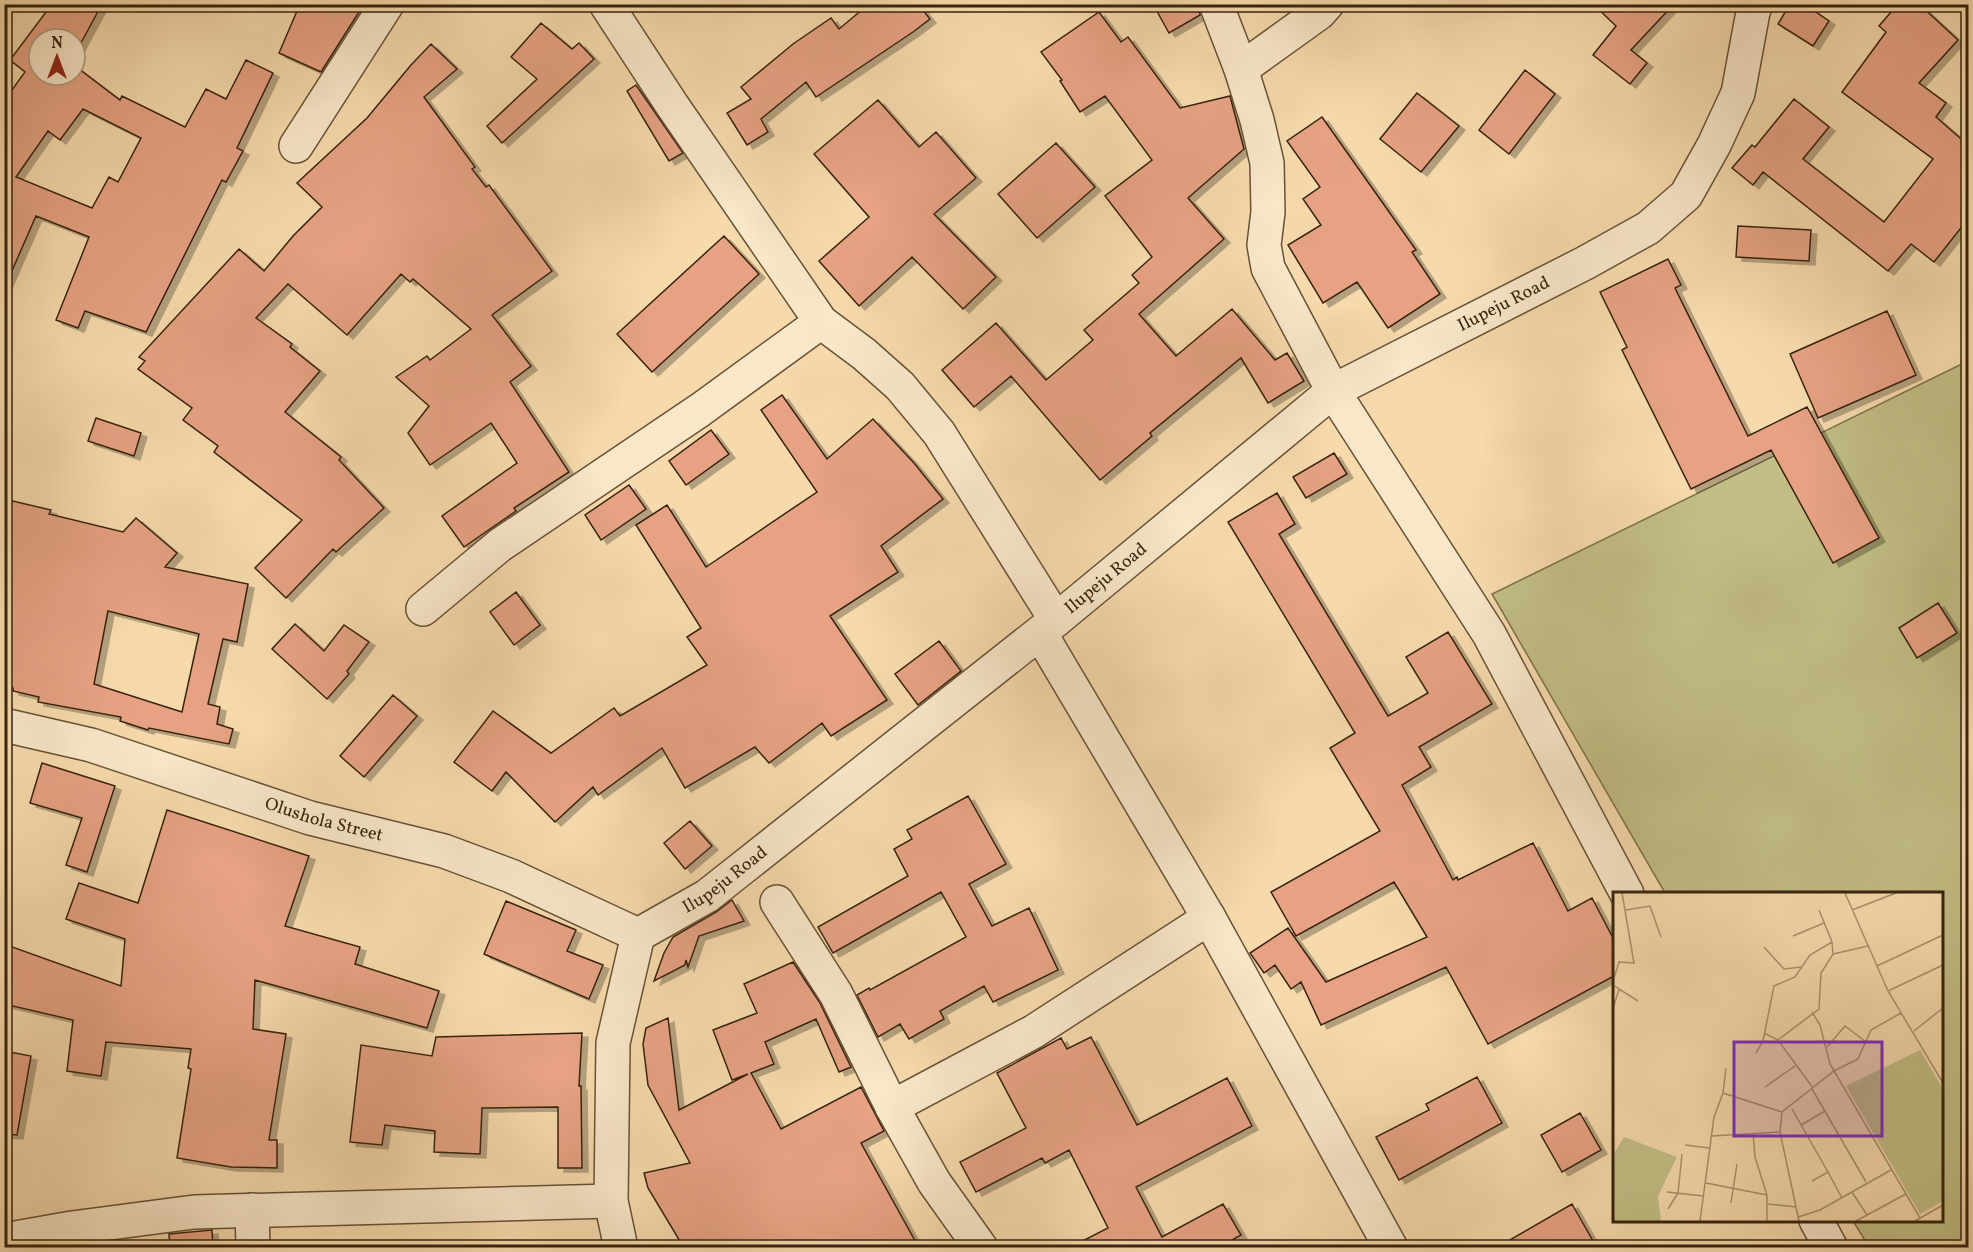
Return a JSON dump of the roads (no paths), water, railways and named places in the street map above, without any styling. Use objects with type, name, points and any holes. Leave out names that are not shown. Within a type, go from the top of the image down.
[{"type":"street","points":[[296,146],[387,4]]},
{"type":"street","points":[[606,4],[672,105],[821,322],[864,354],[900,386],[939,433],[1391,1248]]},
{"type":"street","points":[[1216,4],[1241,69],[1257,120],[1267,163],[1268,212],[1264,245],[1268,268],[1333,391],[1489,634],[1626,892]]},
{"type":"street","points":[[1241,69],[1319,13],[1327,4]]},
{"type":"street","name":"Ilupeju Road","points":[[638,935],[707,896],[1048,626],[1333,391],[1585,263],[1648,228],[1686,195],[1714,145],[1738,93],[1751,7]]},
{"type":"street","points":[[423,609],[500,545],[700,410],[821,322]]},
{"type":"street","name":"Olushola Street","points":[[4,725],[91,745],[310,818],[444,851],[511,876],[638,935]]},
{"type":"street","points":[[777,902],[836,994],[892,1107],[934,1182],[981,1248]]},
{"type":"street","points":[[892,1107],[1033,1032],[1209,918]]},
{"type":"street","points":[[621,1248],[611,1201],[613,1043],[638,935]]},
{"type":"street","points":[[4,1240],[72,1228],[194,1212],[611,1201]]},
{"type":"street","points":[[252,1210],[253,1248]]},
{"type":"street","points":[[1817,1222],[1831,1248]]}]
